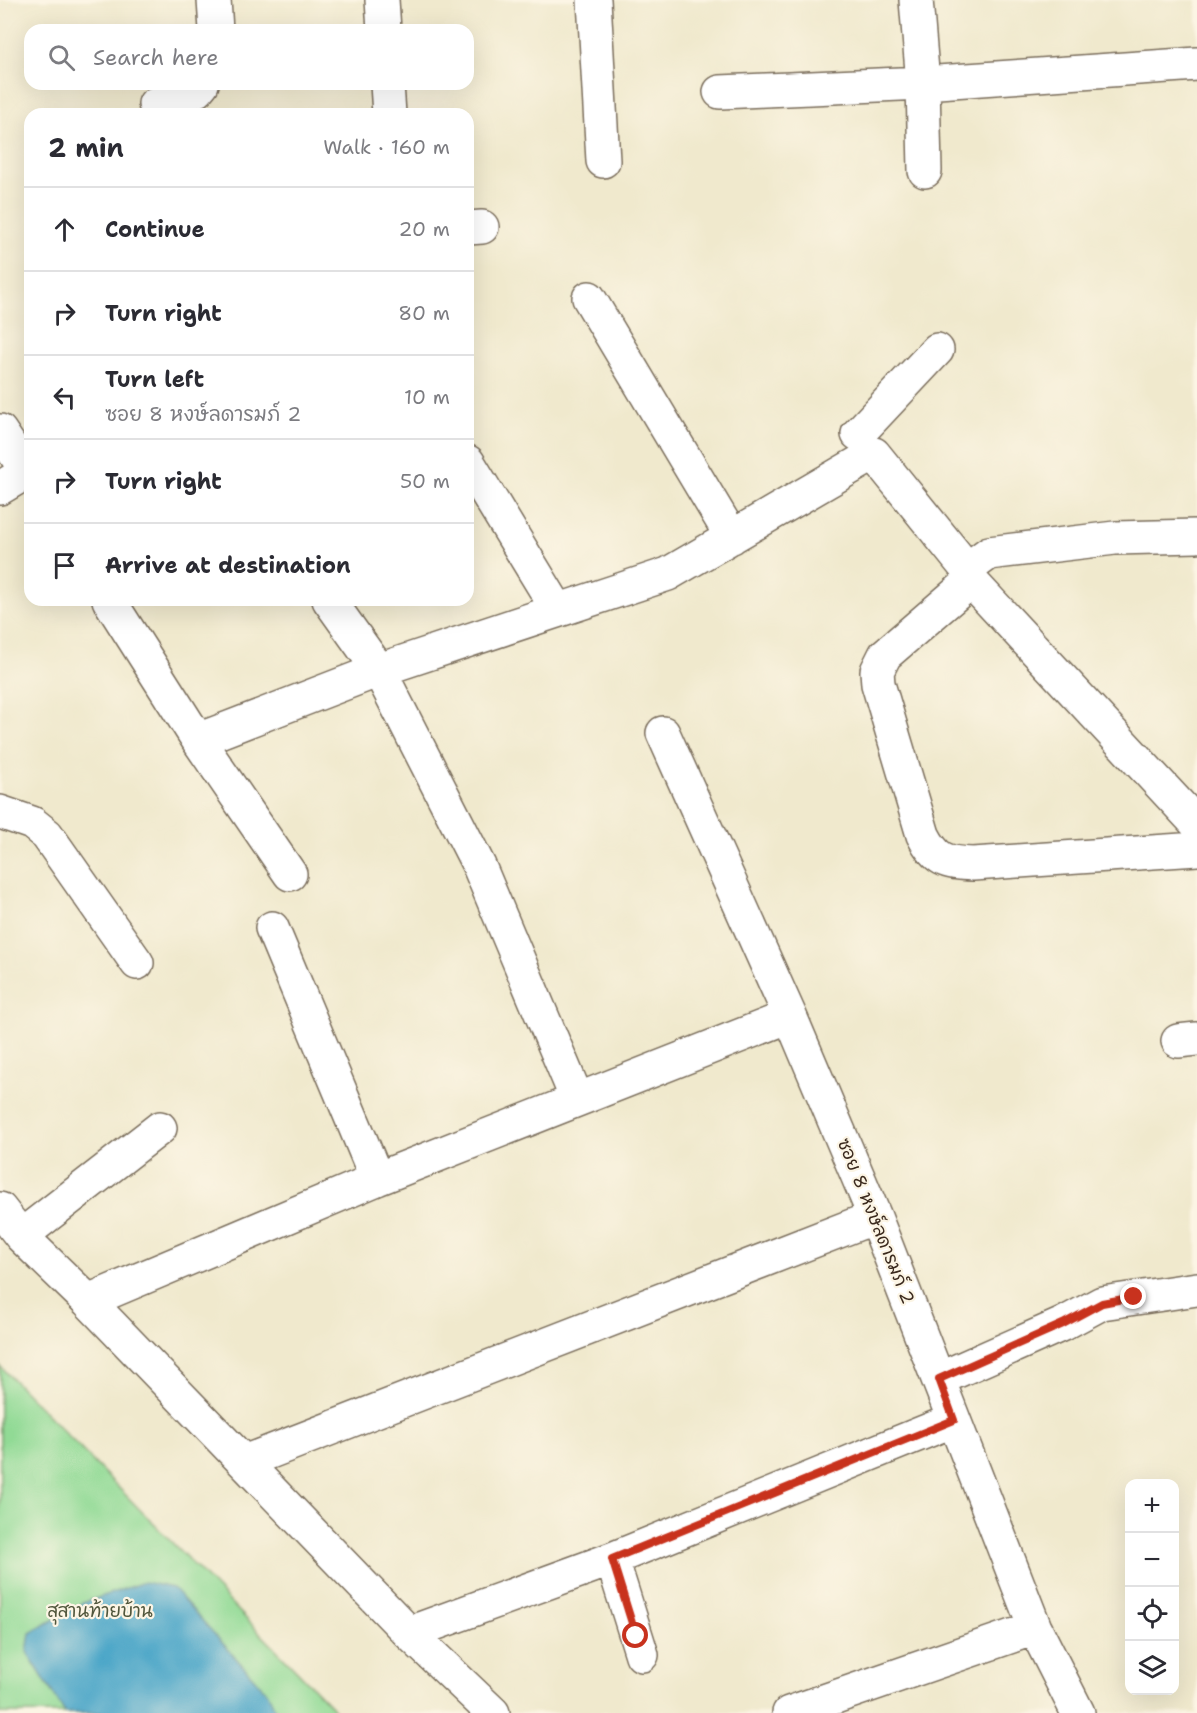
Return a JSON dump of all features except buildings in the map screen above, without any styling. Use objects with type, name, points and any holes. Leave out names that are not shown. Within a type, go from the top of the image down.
[{"type":"street","points":[[214,0],[216,24]]},
{"type":"street","points":[[382,0],[384,24]]},
{"type":"street","points":[[594,0],[603,161]]},
{"type":"street","points":[[916,0],[923,83],[925,171]]},
{"type":"street","points":[[720,92],[923,83],[1197,64]]},
{"type":"street","points":[[155,104],[197,90]]},
{"type":"street","points":[[387,90],[389,108]]},
{"type":"street","points":[[589,298],[732,537]]},
{"type":"street","points":[[858,434],[937,350]]},
{"type":"street","points":[[0,431],[22,477]]},
{"type":"street","points":[[198,740],[379,670],[668,574],[874,454],[969,575],[1197,824]]},
{"type":"street","points":[[474,472],[558,610]]},
{"type":"street","points":[[1197,536],[1115,538],[989,553],[885,655],[877,671],[878,684],[922,835],[931,851],[949,863],[973,864],[1197,849]]},
{"type":"street","points":[[113,606],[198,740],[290,874]]},
{"type":"street","points":[[332,606],[379,670],[479,866],[577,1099]]},
{"type":"street","name":"ซอย 8 หงษ์ลดารมภ์ 2","points":[[663,734],[790,1016],[875,1217],[1035,1628],[1078,1713]]},
{"type":"street","points":[[0,812],[32,823],[47,835],[137,963]]},
{"type":"street","points":[[272,928],[377,1179]]},
{"type":"street","points":[[88,1300],[377,1179],[790,1016]]},
{"type":"street","points":[[21,1236],[160,1128]]},
{"type":"street","points":[[0,1209],[21,1236],[88,1300],[409,1633],[494,1713]]},
{"type":"street","points":[[244,1462],[875,1217]]},
{"type":"street","points":[[939,1379],[1063,1324],[1102,1303],[1197,1289]]},
{"type":"street","points":[[409,1633],[612,1559],[954,1420]]},
{"type":"street","points":[[612,1559],[642,1655]]},
{"type":"street","points":[[789,1713],[1035,1628]]},
{"type":"green space","name":"สุสานท้ายบ้าน","points":[[0,1366],[338,1713],[0,1713]]},
{"type":"water","points":[[144,1582],[173,1588],[269,1695],[276,1713],[65,1713],[27,1652],[30,1633],[83,1603]]},
{"type":"route","points":[[636,1636],[612,1559],[954,1420],[939,1379],[1063,1324],[1102,1303],[1134,1297]]}]
